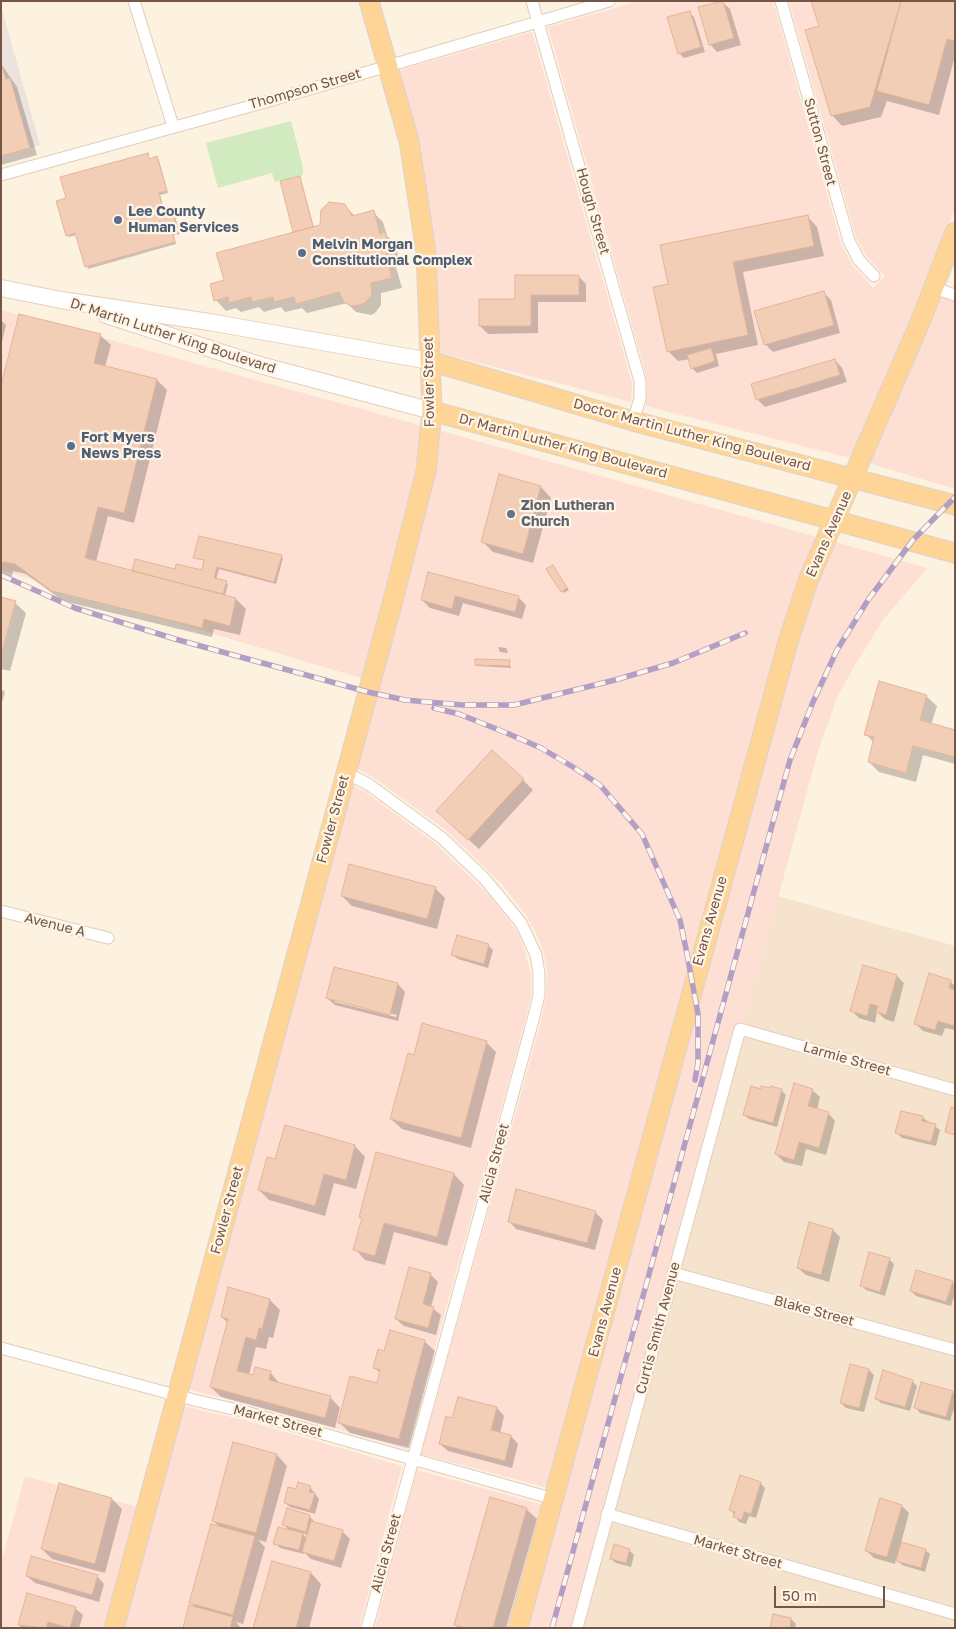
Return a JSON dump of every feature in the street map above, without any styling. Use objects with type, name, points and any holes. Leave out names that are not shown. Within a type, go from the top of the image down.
[{"type":"main road","name":"Fowler Street","points":[[114,1628],[394,599],[426,471],[432,410],[426,252],[409,141],[369,1]]},
{"type":"main road","name":"Evans Avenue","points":[[518,1628],[788,642],[808,581],[854,478],[934,288],[955,232]]},
{"type":"main road","name":"Dr Martin Luther King Boulevard","points":[[1,288],[61,300],[209,322],[430,362]]},
{"type":"main road","name":"Dr Martin Luther King Boulevard","points":[[61,300],[260,365],[836,520]]},
{"type":"main road","points":[[199,345],[204,336],[218,332],[243,335],[338,354],[364,350]]},
{"type":"main road","name":"Doctor Martin Luther King Boulevard","points":[[430,362],[633,421],[955,505]]},
{"type":"main road","points":[[836,520],[955,553]]},
{"type":"street","points":[[134,1],[173,126]]},
{"type":"street","name":"Hough Street","points":[[532,1],[640,381],[640,399],[633,421]]},
{"type":"street","name":"Thompson Street","points":[[1,175],[609,1]]},
{"type":"street","name":"Sutton Street","points":[[781,1],[849,241],[859,260],[874,276]]},
{"type":"street","points":[[934,288],[955,295]]},
{"type":"street","name":"Alicia Street","points":[[346,773],[368,784],[442,838],[484,878],[522,923],[536,955],[539,974],[539,995],[533,1020],[367,1628]]},
{"type":"street","name":"Avenue A","points":[[1,911],[108,938]]},
{"type":"street","name":"Larmie Street","points":[[740,1029],[955,1090]]},
{"type":"street","name":"Curtis Smith Avenue","points":[[577,1628],[740,1029]]},
{"type":"street","name":"Blake Street","points":[[673,1273],[955,1350]]},
{"type":"street","name":"Market Street","points":[[1,1348],[246,1412],[554,1499]]},
{"type":"street","name":"Market Street","points":[[607,1514],[955,1614]]},
{"type":"shaded area","points":[[640,1],[773,1],[841,244],[853,266],[873,288],[885,276],[865,254],[856,237],[789,1],[955,1],[955,208],[914,317],[854,459],[646,406],[647,378],[548,27]]},
{"type":"shaded area","points":[[1,6],[40,145],[1,156]]},
{"type":"shaded area","points":[[532,32],[632,383],[631,402],[437,352],[407,104],[400,70]]},
{"type":"shaded area","points":[[941,291],[955,295],[955,489],[869,463]]},
{"type":"shaded area","points":[[1,310],[423,426],[418,470],[364,679],[1,570]]},
{"type":"shaded area","points":[[438,430],[820,538],[548,1488],[421,1454],[541,1022],[546,997],[547,973],[544,953],[537,935],[528,918],[501,883],[447,831],[373,777],[356,768]]},
{"type":"shaded area","points":[[835,542],[927,568],[883,620],[855,665],[837,698],[818,751],[579,1628],[526,1628],[795,644],[815,584]]},
{"type":"shaded area","points":[[351,785],[364,791],[437,845],[490,896],[515,928],[523,944],[531,975],[531,994],[526,1018],[407,1449],[249,1404],[186,1389]]},
{"type":"shaded area","points":[[778,896],[955,946],[955,1628],[579,1628]]},
{"type":"shaded area","points":[[183,1406],[244,1420],[402,1466],[359,1628],[122,1628]]},
{"type":"shaded area","points":[[417,1470],[544,1505],[510,1628],[375,1628]]},
{"type":"shaded area","points":[[25,1476],[138,1507],[106,1628],[1,1628],[1,1563]]},
{"type":"green space","points":[[291,121],[303,167],[303,175],[275,182],[272,173],[218,188],[206,143]]},
{"type":"building","points":[[723,1],[734,38],[709,45],[698,7]]},
{"type":"building","points":[[811,1],[901,1],[870,107],[831,116],[805,30],[819,26]]},
{"type":"building","points":[[901,1],[955,1],[955,41],[947,39],[929,105],[877,91]]},
{"type":"building","points":[[690,11],[701,47],[678,54],[667,17]]},
{"type":"building","points":[[1,64],[6,79],[10,78],[30,148],[1,156]]},
{"type":"building","name":"Lee County Human Services","points":[[148,153],[149,159],[157,156],[167,191],[159,193],[163,208],[171,206],[179,232],[172,233],[175,242],[85,267],[75,233],[66,236],[56,201],[66,198],[60,177]]},
{"type":"building","points":[[300,176],[313,227],[293,232],[280,181]]},
{"type":"building","name":"Melvin Morgan Constitutional Complex","points":[[329,202],[345,204],[352,216],[374,210],[380,234],[385,232],[391,252],[386,254],[392,278],[371,283],[372,295],[365,303],[355,306],[349,305],[344,302],[339,292],[296,304],[294,297],[274,302],[273,297],[252,302],[251,297],[229,303],[228,297],[214,301],[210,284],[224,280],[216,253],[320,225],[321,210]]},
{"type":"building","points":[[808,215],[814,246],[733,262],[748,335],[667,352],[653,287],[668,284],[660,245]]},
{"type":"building","points":[[515,275],[579,275],[579,295],[531,295],[531,326],[479,326],[479,299],[515,299]]},
{"type":"building","points":[[824,291],[834,325],[764,345],[754,311]]},
{"type":"building","name":"Fort Myers News Press","points":[[19,314],[101,334],[94,363],[157,379],[124,513],[98,507],[85,558],[236,598],[230,626],[204,619],[202,628],[52,591],[15,564],[3,562],[1,569],[1,386]]},
{"type":"building","points":[[711,348],[715,361],[691,369],[687,355]]},
{"type":"building","points":[[835,359],[840,375],[756,400],[751,384]]},
{"type":"building","name":"Zion Lutheran Church","points":[[499,474],[541,486],[523,554],[481,542]]},
{"type":"building","points":[[199,536],[282,555],[274,582],[217,567],[214,578],[227,581],[223,594],[132,571],[135,559],[175,569],[176,564],[202,570],[204,560],[193,558]]},
{"type":"building","points":[[553,565],[567,588],[561,592],[546,569]]},
{"type":"building","points":[[428,572],[519,596],[515,612],[455,596],[452,609],[421,600]]},
{"type":"building","points":[[1,597],[16,601],[1,656]]},
{"type":"building","points":[[475,659],[510,660],[509,666],[475,665]]},
{"type":"building","points":[[879,681],[927,695],[920,720],[955,730],[955,757],[913,746],[906,773],[868,762],[874,737],[864,735]]},
{"type":"building","points":[[492,750],[524,779],[468,840],[436,811]]},
{"type":"building","points":[[349,864],[436,887],[427,919],[341,896]]},
{"type":"building","points":[[457,935],[489,944],[484,964],[451,955]]},
{"type":"building","points":[[863,965],[897,975],[886,1015],[876,1012],[878,1006],[870,1004],[867,1016],[850,1011]]},
{"type":"building","points":[[334,967],[398,983],[390,1015],[326,998]]},
{"type":"building","points":[[929,973],[951,980],[949,988],[955,990],[955,1026],[938,1021],[935,1030],[914,1024]]},
{"type":"building","points":[[422,1023],[487,1041],[461,1138],[390,1119],[408,1053],[414,1055]]},
{"type":"building","points":[[794,1083],[813,1089],[808,1106],[829,1112],[819,1148],[799,1142],[794,1160],[775,1154]]},
{"type":"building","points":[[751,1086],[761,1089],[761,1086],[770,1088],[770,1086],[782,1089],[773,1123],[743,1115]]},
{"type":"building","points":[[951,1107],[955,1108],[955,1135],[945,1132]]},
{"type":"building","points":[[901,1111],[923,1116],[922,1121],[936,1124],[931,1142],[895,1133]]},
{"type":"building","points":[[285,1125],[355,1145],[346,1180],[324,1174],[315,1206],[258,1190],[267,1157],[275,1159]]},
{"type":"building","points":[[376,1152],[454,1173],[437,1237],[384,1223],[375,1256],[353,1250],[362,1218],[359,1217]]},
{"type":"building","points":[[516,1189],[596,1211],[587,1243],[508,1222]]},
{"type":"building","points":[[809,1222],[833,1229],[821,1275],[797,1268]]},
{"type":"building","points":[[869,1252],[890,1258],[880,1292],[860,1286]]},
{"type":"building","points":[[409,1267],[431,1273],[423,1304],[434,1307],[428,1328],[395,1319]]},
{"type":"building","points":[[916,1270],[953,1281],[946,1302],[910,1291]]},
{"type":"building","points":[[228,1287],[270,1299],[262,1329],[259,1328],[256,1340],[246,1337],[237,1371],[253,1375],[255,1367],[271,1371],[269,1380],[331,1396],[325,1418],[210,1387],[228,1319],[221,1317]]},
{"type":"building","points":[[390,1330],[425,1340],[399,1439],[338,1423],[350,1376],[377,1383],[380,1370],[373,1368],[378,1349],[384,1351]]},
{"type":"building","points":[[850,1364],[869,1369],[859,1408],[840,1403]]},
{"type":"building","points":[[883,1370],[913,1380],[905,1407],[875,1399]]},
{"type":"building","points":[[921,1382],[953,1391],[946,1417],[914,1408]]},
{"type":"building","points":[[458,1397],[497,1407],[491,1430],[511,1435],[505,1461],[439,1444],[446,1416],[452,1418]]},
{"type":"building","points":[[233,1442],[277,1454],[256,1533],[212,1521]]},
{"type":"building","points":[[740,1475],[761,1482],[751,1514],[744,1512],[742,1520],[733,1517],[735,1512],[729,1510]]},
{"type":"building","points":[[298,1482],[311,1486],[309,1492],[315,1493],[310,1510],[284,1503],[288,1487],[296,1489]]},
{"type":"building","points":[[59,1483],[112,1498],[95,1564],[41,1549]]},
{"type":"building","points":[[490,1497],[527,1508],[493,1628],[464,1628],[454,1625]]},
{"type":"building","points":[[880,1498],[902,1505],[887,1557],[865,1551]]},
{"type":"building","points":[[287,1508],[310,1515],[306,1532],[282,1525]]},
{"type":"building","points":[[311,1521],[343,1530],[334,1561],[302,1552]]},
{"type":"building","points":[[211,1524],[255,1536],[233,1615],[189,1603]]},
{"type":"building","points":[[278,1527],[303,1533],[299,1550],[273,1544]]},
{"type":"building","points":[[901,1542],[926,1549],[921,1568],[896,1561]]},
{"type":"building","points":[[614,1544],[630,1549],[626,1563],[610,1559]]},
{"type":"building","points":[[31,1556],[98,1575],[92,1595],[26,1576]]},
{"type":"building","points":[[272,1561],[311,1572],[296,1628],[253,1628]]},
{"type":"building","points":[[27,1593],[76,1607],[70,1628],[48,1622],[46,1628],[18,1625]]},
{"type":"building","points":[[189,1605],[233,1617],[230,1628],[183,1628]]},
{"type":"building","points":[[773,1614],[791,1618],[790,1628],[770,1628]]},
{"type":"railway","points":[[552,1628],[790,760],[813,702],[837,650],[868,600],[913,540],[955,497]]},
{"type":"railway","points":[[1,575],[75,608],[175,639],[368,692],[405,700],[463,705],[514,705],[615,680],[673,663],[745,633]]},
{"type":"railway","points":[[434,708],[459,714],[509,734],[541,748],[573,767],[600,785],[642,834],[680,920],[698,1014],[698,1063],[695,1080]]},
{"type":"place","name":"Lee County Human Services","points":[[118,220]]},
{"type":"place","name":"Melvin Morgan Constitutional Complex","points":[[302,253]]},
{"type":"place","name":"Fort Myers News Press","points":[[71,446]]},
{"type":"place","name":"Zion Lutheran Church","points":[[511,514]]}]
